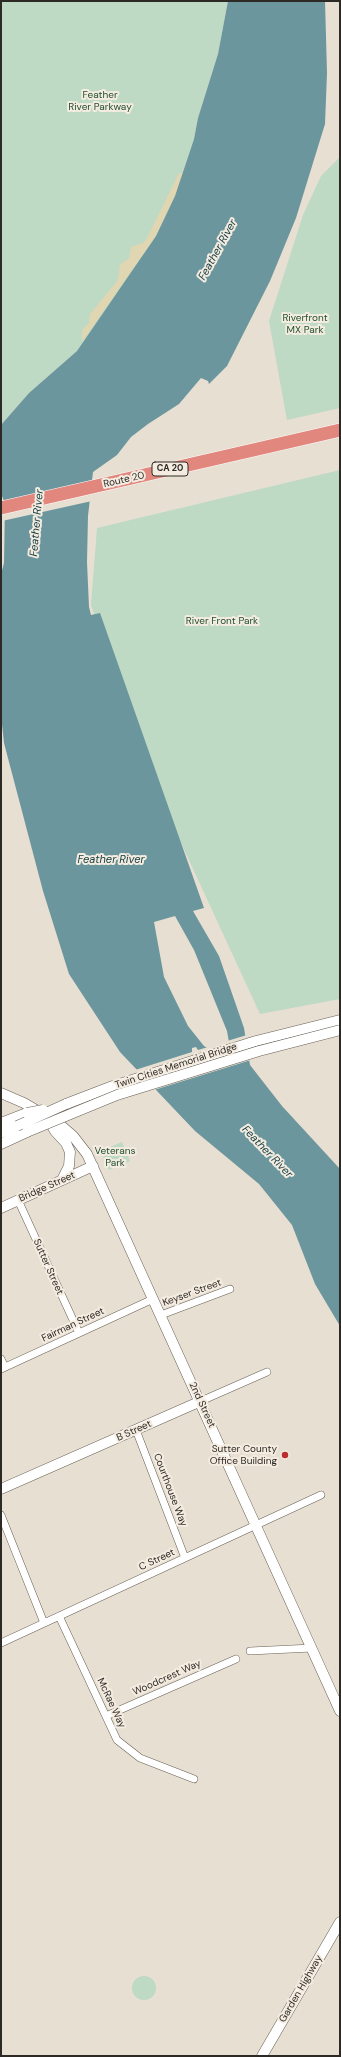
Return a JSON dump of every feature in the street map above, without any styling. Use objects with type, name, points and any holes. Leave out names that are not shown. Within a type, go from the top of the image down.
[{"type":"highway","name":"Route 20","points":[[1,508],[340,430]]},
{"type":"highway","name":"Route 20","points":[[1,517],[340,439]]},
{"type":"main road","name":"Twin Cities Memorial Bridge","points":[[9,1123],[66,1104],[113,1086],[256,1041],[340,1020]]},
{"type":"main road","name":"Twin Cities Memorial Bridge","points":[[1,1144],[117,1095],[259,1051],[340,1030]]},
{"type":"main road","points":[[1,1093],[24,1102],[46,1115],[76,1139],[93,1166]]},
{"type":"main road","points":[[46,1115],[55,1131],[66,1143],[70,1152],[69,1166],[62,1180]]},
{"type":"main road","points":[[1,1133],[9,1123]]},
{"type":"main road","name":"Bridge Street","points":[[1,1208],[93,1166]]},
{"type":"main road","name":"2nd Street","points":[[93,1166],[340,1711]]},
{"type":"main road","name":"B Street","points":[[1,1490],[201,1402]]},
{"type":"main road","name":"Garden Highway","points":[[262,2056],[340,1922]]},
{"type":"street","name":"Sutter Street","points":[[18,1200],[79,1334]]},
{"type":"street","name":"Keyser Street","points":[[161,1315],[230,1289]]},
{"type":"street","name":"Fairman Street","points":[[3,1368],[153,1299]]},
{"type":"street","points":[[1,1359],[3,1368]]},
{"type":"street","name":"B Street","points":[[201,1402],[267,1372]]},
{"type":"street","name":"Courthouse Way","points":[[136,1430],[185,1558]]},
{"type":"street","name":"C Street","points":[[1,1643],[321,1495]]},
{"type":"street","points":[[1,1515],[44,1623]]},
{"type":"street","name":"McRae Way","points":[[59,1616],[117,1740],[140,1758],[194,1779]]},
{"type":"street","points":[[250,1651],[312,1648]]},
{"type":"street","name":"Woodcrest Way","points":[[106,1716],[236,1659]]},
{"type":"green space","name":"Feather River Parkway","points":[[1,1],[228,1],[218,54],[198,118],[194,139],[175,196],[137,266],[77,351],[29,393],[1,425]]},
{"type":"green space","name":"Riverfront MX Park","points":[[340,157],[340,408],[287,420],[269,321],[303,215],[321,176]]},
{"type":"green space","name":"River Front Park","points":[[340,470],[340,999],[260,1014],[147,769],[91,605],[97,528]]},
{"type":"green space","name":"Veterans Park","points":[[122,1142],[130,1161],[109,1170],[101,1151]]},
{"type":"green space","points":[[144,1976],[153,1979],[156,1988],[153,1997],[144,2000],[135,1997],[132,1988],[135,1979]]},
{"type":"sand","points":[[179,173],[183,173],[175,196],[156,236],[82,342],[82,330],[89,323],[90,314],[118,280],[120,265],[129,258],[131,247],[143,243],[146,240]]},
{"type":"water","name":"Feather River","points":[[228,1],[325,1],[327,73],[325,124],[296,218],[270,281],[227,366],[209,384],[208,381],[201,378],[179,404],[131,437],[117,455],[93,472],[88,516],[87,562],[89,607],[91,615],[100,613],[204,908],[193,911],[219,956],[244,1028],[250,1065],[282,1106],[340,1169],[340,1326],[315,1284],[292,1225],[259,1184],[195,1131],[120,1052],[69,974],[43,891],[4,743],[1,715],[1,574],[4,563],[5,503],[1,494],[1,425],[29,393],[77,351],[156,236],[175,196],[194,139],[198,118],[218,54]],"holes":[[[175,916],[194,950],[227,1031],[230,1048],[219,1055],[204,1046],[188,1026],[164,977],[154,922]]]},
{"type":"pier","points":[[94,482],[92,501],[2,521],[3,503]]},
{"type":"pier","points":[[247,1035],[251,1060],[154,1090],[135,1070],[192,1052],[192,1048],[196,1047],[198,1050],[208,1047],[219,1053],[228,1048],[227,1041]]},
{"type":"place","name":"Sutter County Office Building","points":[[285,1455]]}]
